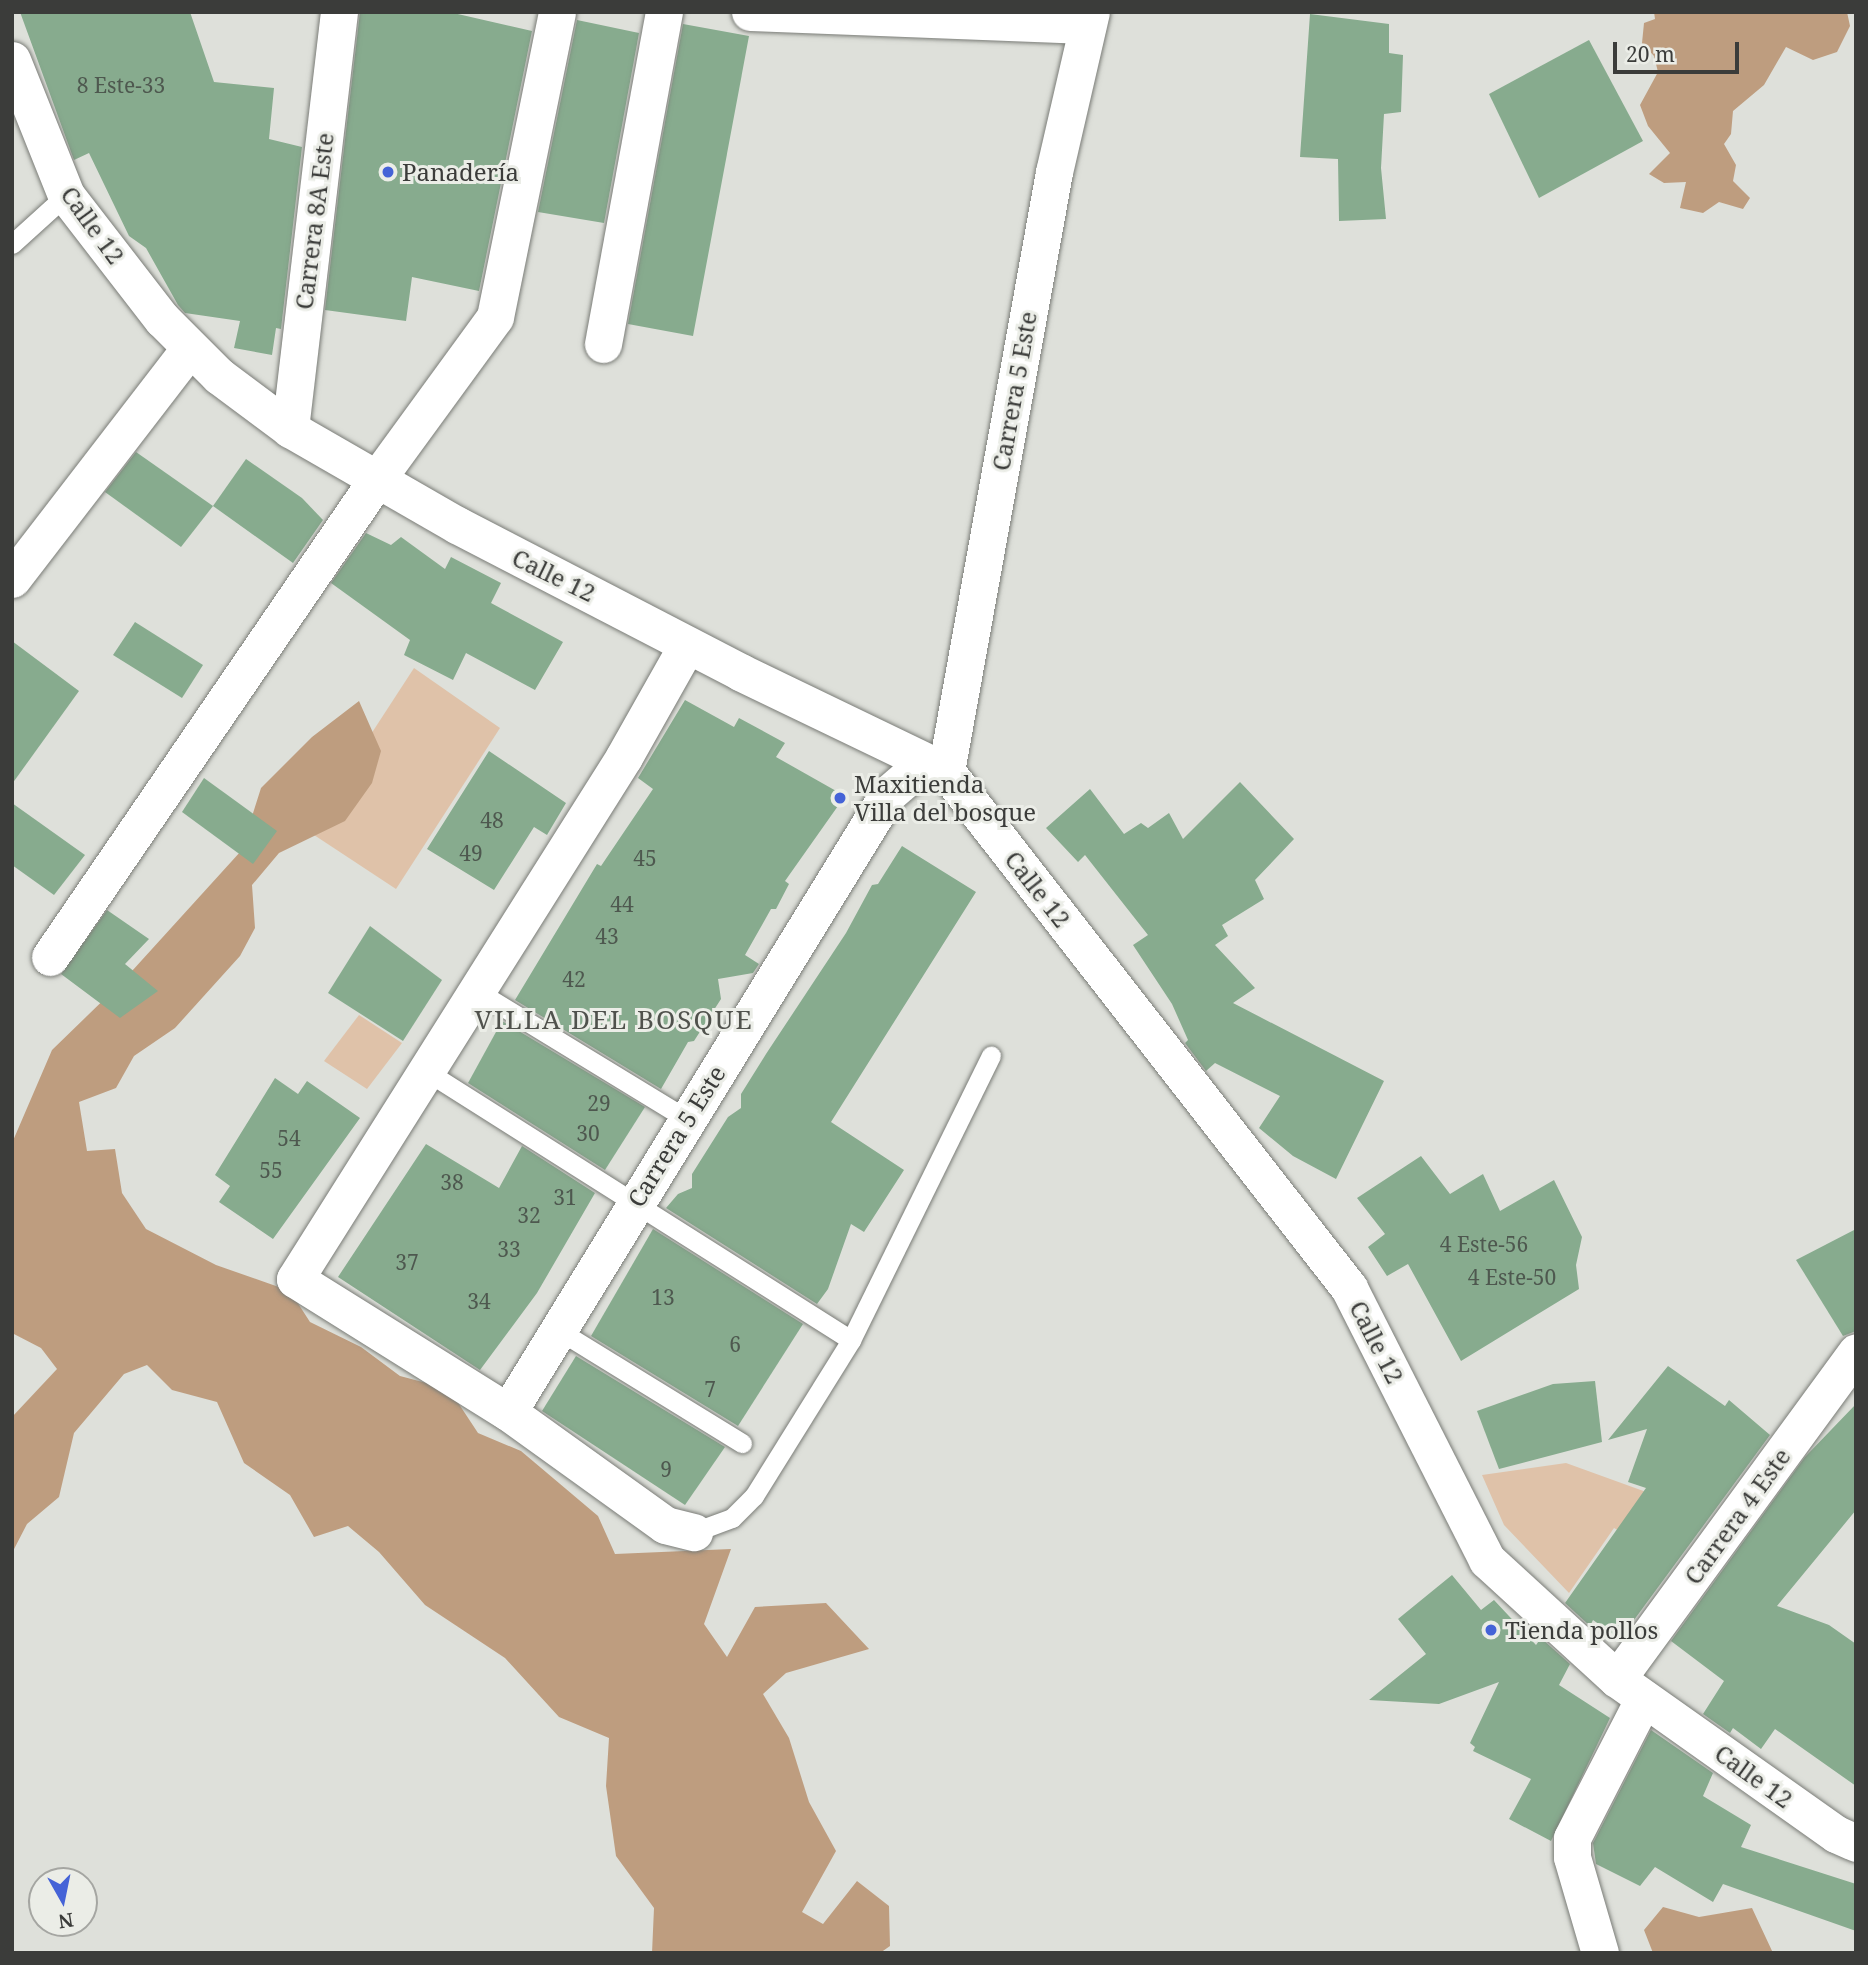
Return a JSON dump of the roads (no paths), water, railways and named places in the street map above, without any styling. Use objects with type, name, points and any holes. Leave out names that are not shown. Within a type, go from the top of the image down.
[{"type":"street","name":"Carrera 8A Este","points":[[290,429],[339,12]]},
{"type":"street","points":[[50,957],[377,479],[495,317],[557,12]]},
{"type":"street","points":[[603,344],[664,12]]},
{"type":"street","points":[[750,12],[1089,19]]},
{"type":"street","name":"Carrera 5 Este","points":[[508,1412],[888,794],[935,767],[1054,172],[1089,19]]},
{"type":"street","name":"Calle 12","points":[[12,60],[66,194],[189,349],[290,429],[377,479],[687,645],[935,767],[1349,1288],[1487,1560],[1631,1688],[1836,1834],[1856,1843]]},
{"type":"street","points":[[12,579],[189,349]]},
{"type":"street","points":[[687,645],[624,757],[295,1279],[508,1412],[664,1525],[694,1532]]},
{"type":"street","name":"Carrera 4 Este","points":[[1600,1953],[1572,1857],[1572,1838],[1631,1688],[1856,1352]]},
{"type":"lane","points":[[12,244],[66,194]]},
{"type":"lane","points":[[477,991],[687,1119]]},
{"type":"lane","points":[[694,1532],[732,1518],[754,1496],[851,1340],[991,1056]]},
{"type":"lane","points":[[426,1071],[851,1340]]},
{"type":"lane","points":[[558,1330],[742,1443]]},
{"type":"place","name":"Panadería","points":[[388,172]]},
{"type":"place","name":"Maxitienda Villa del bosque","points":[[840,798]]},
{"type":"place","name":"Tienda pollos","points":[[1491,1630]]},
{"type":"district","name":"VILLA DEL BOSQUE","points":[[614,1020]]}]
